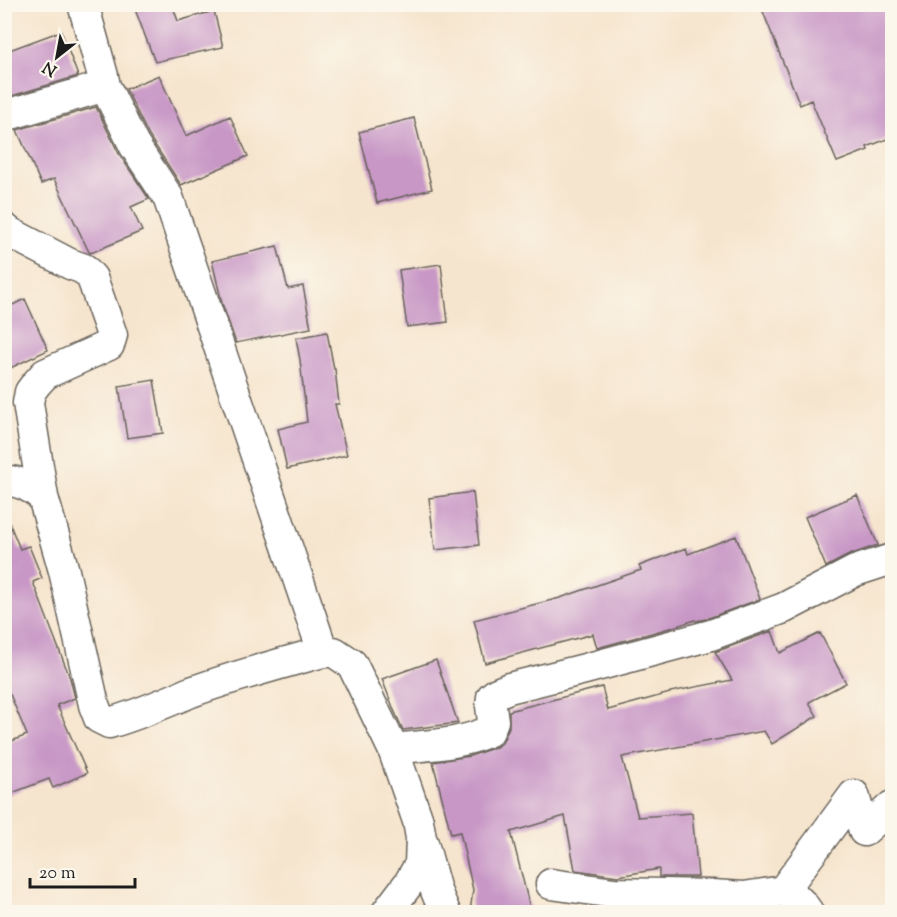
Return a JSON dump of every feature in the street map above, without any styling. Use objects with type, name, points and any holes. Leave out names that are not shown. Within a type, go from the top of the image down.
[{"type":"street","points":[[83,4],[105,86],[134,145],[168,197],[323,652]]},
{"type":"street","points":[[4,116],[105,86]]},
{"type":"street","points":[[4,228],[70,264],[84,269],[92,278],[112,335],[109,345],[45,374],[30,392],[28,403],[43,497],[64,571],[94,705],[99,718],[109,723],[132,717],[202,688],[255,670],[323,652],[334,652],[352,664],[393,749],[418,821],[436,891],[445,912]]},
{"type":"street","points":[[4,481],[25,484],[35,489],[43,497]]},
{"type":"street","points":[[393,749],[463,740],[480,735],[489,731],[493,721],[492,697],[508,688],[711,635],[784,608],[855,571],[892,559]]},
{"type":"street","points":[[783,891],[854,795],[864,831],[892,806]]},
{"type":"street","points":[[387,912],[420,864],[421,838]]},
{"type":"street","points":[[551,884],[614,893],[744,897],[783,891],[794,896],[808,912]]},
{"type":"building","points":[[133,4],[172,4],[178,21],[214,11],[223,47],[155,62]]},
{"type":"building","points":[[760,4],[892,4],[892,137],[867,147],[868,150],[837,162],[811,100],[800,105]]},
{"type":"building","points":[[61,31],[78,76],[5,98],[4,52]]},
{"type":"building","points":[[159,75],[186,136],[230,116],[248,156],[181,185],[149,136],[126,89]]},
{"type":"building","points":[[96,107],[119,154],[149,199],[131,207],[142,231],[91,253],[54,179],[41,184],[17,130]]},
{"type":"building","points":[[414,118],[432,189],[377,203],[359,132]]},
{"type":"building","points":[[277,246],[288,289],[303,286],[311,328],[236,343],[222,303],[212,261]]},
{"type":"building","points":[[441,264],[448,322],[407,327],[399,270]]},
{"type":"building","points":[[25,299],[48,350],[4,371],[4,309]]},
{"type":"building","points":[[327,332],[335,369],[339,404],[335,404],[347,455],[287,469],[278,429],[307,422],[296,338]]},
{"type":"building","points":[[154,380],[163,433],[127,438],[119,386]]},
{"type":"building","points":[[473,492],[479,545],[435,550],[429,498]]},
{"type":"building","points":[[857,495],[878,545],[849,555],[826,567],[805,517]]},
{"type":"building","points":[[4,515],[6,515],[20,549],[29,546],[42,578],[33,582],[70,678],[75,698],[57,705],[87,773],[53,788],[49,779],[4,796],[4,744],[27,735],[4,680]]},
{"type":"building","points":[[736,536],[760,599],[706,619],[695,620],[597,648],[593,634],[485,663],[474,620],[560,598],[641,570],[639,566],[686,548],[688,554]]},
{"type":"building","points":[[772,631],[780,653],[820,633],[846,683],[809,702],[817,716],[772,744],[764,731],[622,757],[638,817],[692,813],[698,877],[659,877],[659,869],[618,876],[575,870],[565,816],[511,832],[531,912],[470,912],[473,890],[460,832],[451,834],[433,762],[470,756],[502,743],[509,727],[509,711],[602,687],[608,710],[670,692],[732,680],[715,652]]},
{"type":"building","points":[[436,660],[458,723],[403,730],[382,679]]}]
